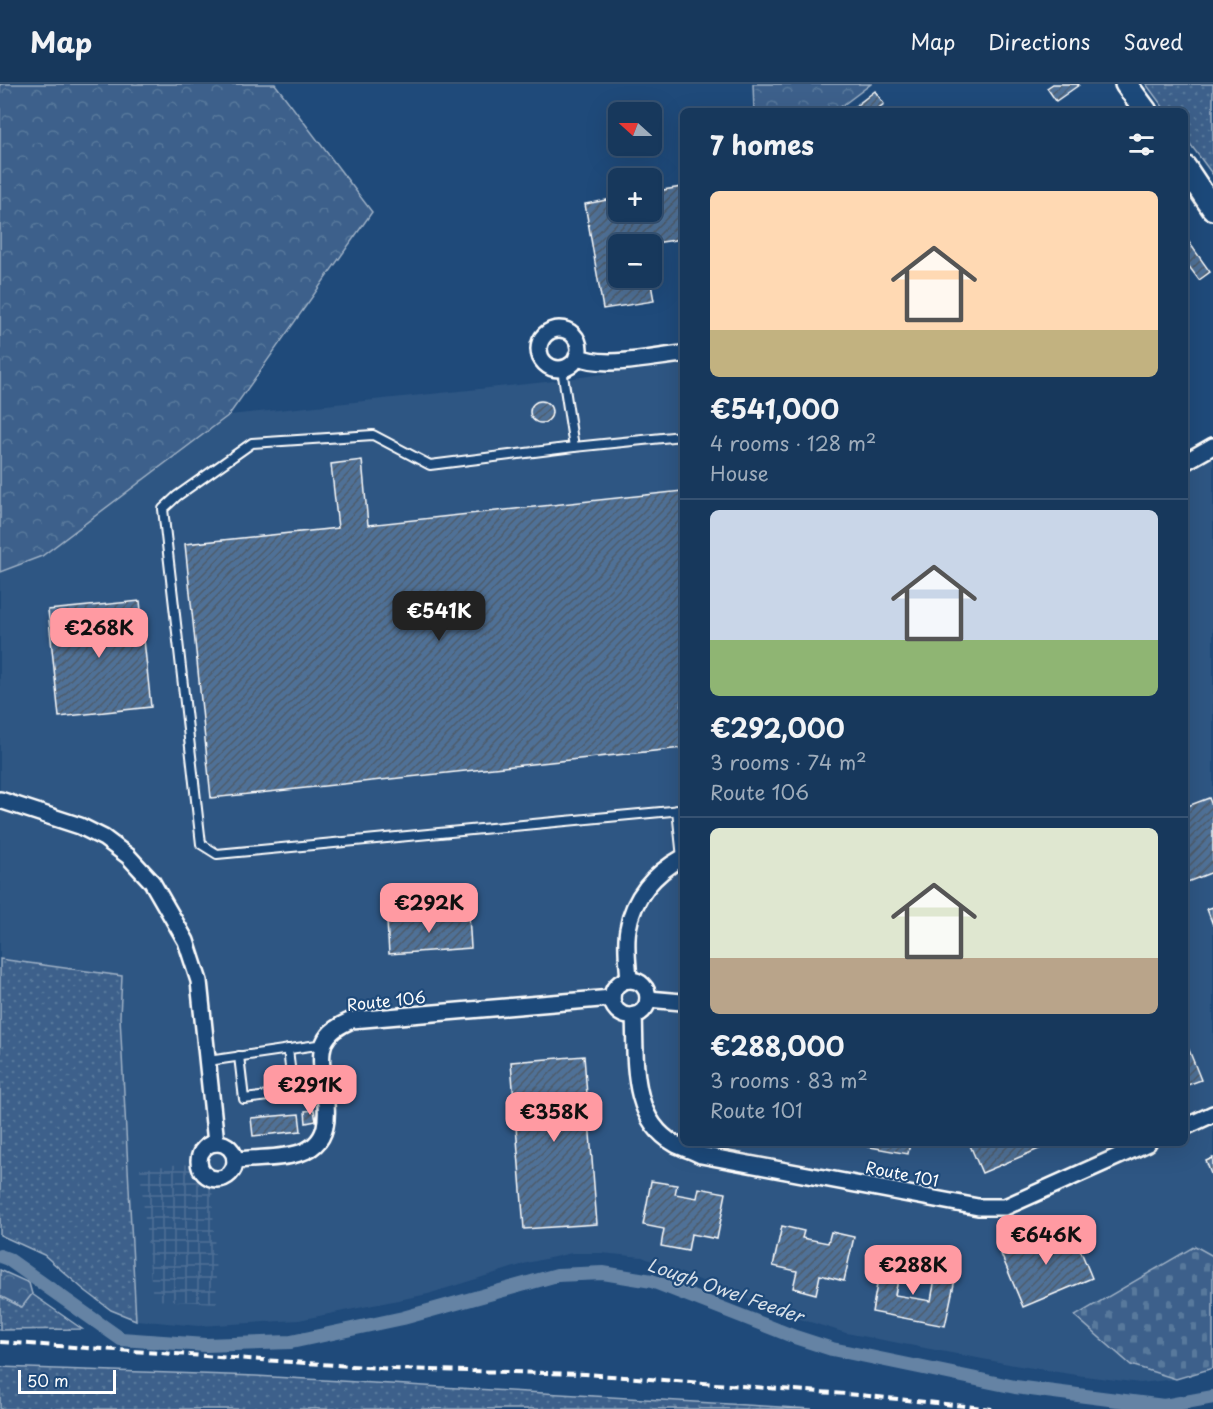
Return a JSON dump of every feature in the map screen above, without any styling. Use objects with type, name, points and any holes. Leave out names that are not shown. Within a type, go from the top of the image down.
[{"type":"main road","points":[[1126,84],[1144,108]]},
{"type":"main road","points":[[1188,172],[1213,210]]},
{"type":"street","points":[[559,328],[571,333],[578,343],[578,356],[574,362],[562,369],[549,367],[540,357],[539,343],[547,333],[559,328]]},
{"type":"street","points":[[578,356],[588,362],[605,363],[680,354]]},
{"type":"street","points":[[1188,460],[1213,446]]},
{"type":"street","points":[[0,800],[80,826],[104,838],[128,856],[152,882],[186,941],[199,981],[216,1143]]},
{"type":"street","points":[[629,980],[628,929],[638,897],[661,870],[680,859]]},
{"type":"street","points":[[629,980],[645,987],[648,999],[644,1009],[634,1015],[619,1012],[612,998],[619,984],[629,980]]},
{"type":"street","name":"Route 106","points":[[324,1044],[337,1026],[352,1020],[612,998]]},
{"type":"street","points":[[648,999],[680,1002]]},
{"type":"street","name":"Route 101","points":[[634,1015],[638,1094],[652,1123],[673,1143],[701,1155],[978,1207],[1005,1207],[1118,1149],[1133,1146]]},
{"type":"street","points":[[235,1160],[298,1154],[318,1143],[327,1118],[324,1044]]},
{"type":"street","points":[[1188,1126],[1213,1114]]},
{"type":"street","points":[[216,1143],[231,1149],[235,1160],[235,1166],[228,1176],[216,1179],[205,1174],[199,1164],[205,1147],[216,1143]]},
{"type":"lane","points":[[562,369],[574,447]]},
{"type":"lane","points":[[680,436],[430,465],[373,435],[252,443],[177,496],[164,509],[201,844],[217,854],[680,810]]},
{"type":"lane","points":[[208,1061],[324,1044]]},
{"type":"lane","points":[[239,1056],[244,1099],[293,1093],[288,1049]]},
{"type":"shaded area","points":[[680,363],[680,1146],[1188,1146],[1188,472],[1213,457],[1213,1256],[1195,1246],[1131,1365],[1176,1379],[1140,1383],[1076,1375],[846,1333],[787,1315],[642,1257],[601,1253],[572,1253],[527,1263],[428,1294],[299,1320],[198,1326],[136,1320],[123,1153],[120,1017],[122,976],[0,958],[0,572],[42,556],[229,415],[546,382]]},
{"type":"shaded area","points":[[181,1164],[192,1165],[203,1180],[212,1185],[217,1303],[153,1300],[140,1169]]},
{"type":"green space","points":[[0,84],[275,84],[372,212],[229,415],[42,556],[0,572]]},
{"type":"green space","points":[[753,84],[871,84],[839,108],[754,108]]},
{"type":"green space","points":[[1146,84],[1213,84],[1213,175],[1188,141],[1188,108],[1164,108]]},
{"type":"green space","points":[[0,959],[122,976],[120,1017],[136,1320],[111,1310],[44,1255],[0,1235]]},
{"type":"green space","points":[[1195,1246],[1213,1256],[1213,1368],[1176,1379],[1131,1365],[1075,1316]]},
{"type":"green space","points":[[0,1270],[29,1283],[32,1294],[22,1307],[0,1296]]},
{"type":"green space","points":[[32,1294],[82,1329],[0,1330],[0,1296],[21,1307]]},
{"type":"green space","points":[[0,1367],[256,1376],[812,1409],[0,1409]]},
{"type":"building","points":[[1053,84],[1079,85],[1056,101],[1047,88]]},
{"type":"building","points":[[875,91],[884,104],[878,108],[853,108]]},
{"type":"building","points":[[680,187],[680,239],[662,242],[662,234],[608,234],[608,288],[652,288],[654,301],[603,309],[585,204],[608,200],[608,222],[662,222],[662,190]]},
{"type":"building","points":[[1188,241],[1210,272],[1199,280],[1188,265]]},
{"type":"building","points":[[541,401],[549,404],[552,412],[549,420],[541,423],[533,420],[530,412],[533,404]]},
{"type":"building","points":[[362,460],[368,525],[680,491],[680,748],[211,798],[185,544],[338,528],[331,464]]},
{"type":"building","points":[[140,601],[151,707],[59,717],[48,610]]},
{"type":"building","points":[[1209,798],[1213,808],[1213,872],[1188,882],[1188,806]]},
{"type":"building","points":[[1213,907],[1213,925],[1207,909]]},
{"type":"building","points":[[469,915],[471,948],[389,954],[387,921]]},
{"type":"building","points":[[1188,1048],[1201,1080],[1188,1085]]},
{"type":"building","points":[[584,1056],[597,1224],[524,1229],[511,1062]]},
{"type":"building","points":[[313,1069],[316,1102],[302,1103],[299,1070]]},
{"type":"building","points":[[314,1110],[316,1121],[306,1123],[305,1111]]},
{"type":"building","points":[[299,1114],[301,1131],[253,1136],[251,1118]]},
{"type":"building","points":[[864,1146],[909,1146],[908,1154]]},
{"type":"building","points":[[970,1146],[1046,1146],[982,1173]]},
{"type":"building","points":[[1213,1158],[1213,1179],[1206,1161]]},
{"type":"building","points":[[651,1181],[677,1185],[675,1194],[697,1198],[699,1188],[726,1193],[717,1239],[691,1234],[688,1251],[661,1246],[664,1229],[643,1225]]},
{"type":"building","points":[[1070,1225],[1092,1278],[1023,1307],[1001,1254]]},
{"type":"building","points":[[782,1226],[804,1231],[802,1238],[828,1243],[831,1232],[854,1237],[844,1281],[820,1275],[816,1294],[793,1288],[797,1271],[773,1266]]},
{"type":"building","points":[[884,1257],[897,1259],[900,1270],[895,1295],[931,1301],[935,1278],[947,1269],[958,1271],[945,1326],[872,1312]]},
{"type":"waterway","name":"Lough Owel Feeder","points":[[0,1256],[8,1259],[121,1339],[205,1345],[291,1342],[403,1318],[557,1275],[603,1273],[652,1281],[795,1337],[832,1349],[1015,1387],[1164,1406],[1213,1397]]},
{"type":"railway","points":[[0,1342],[394,1369],[585,1374],[859,1395],[993,1409]]}]
